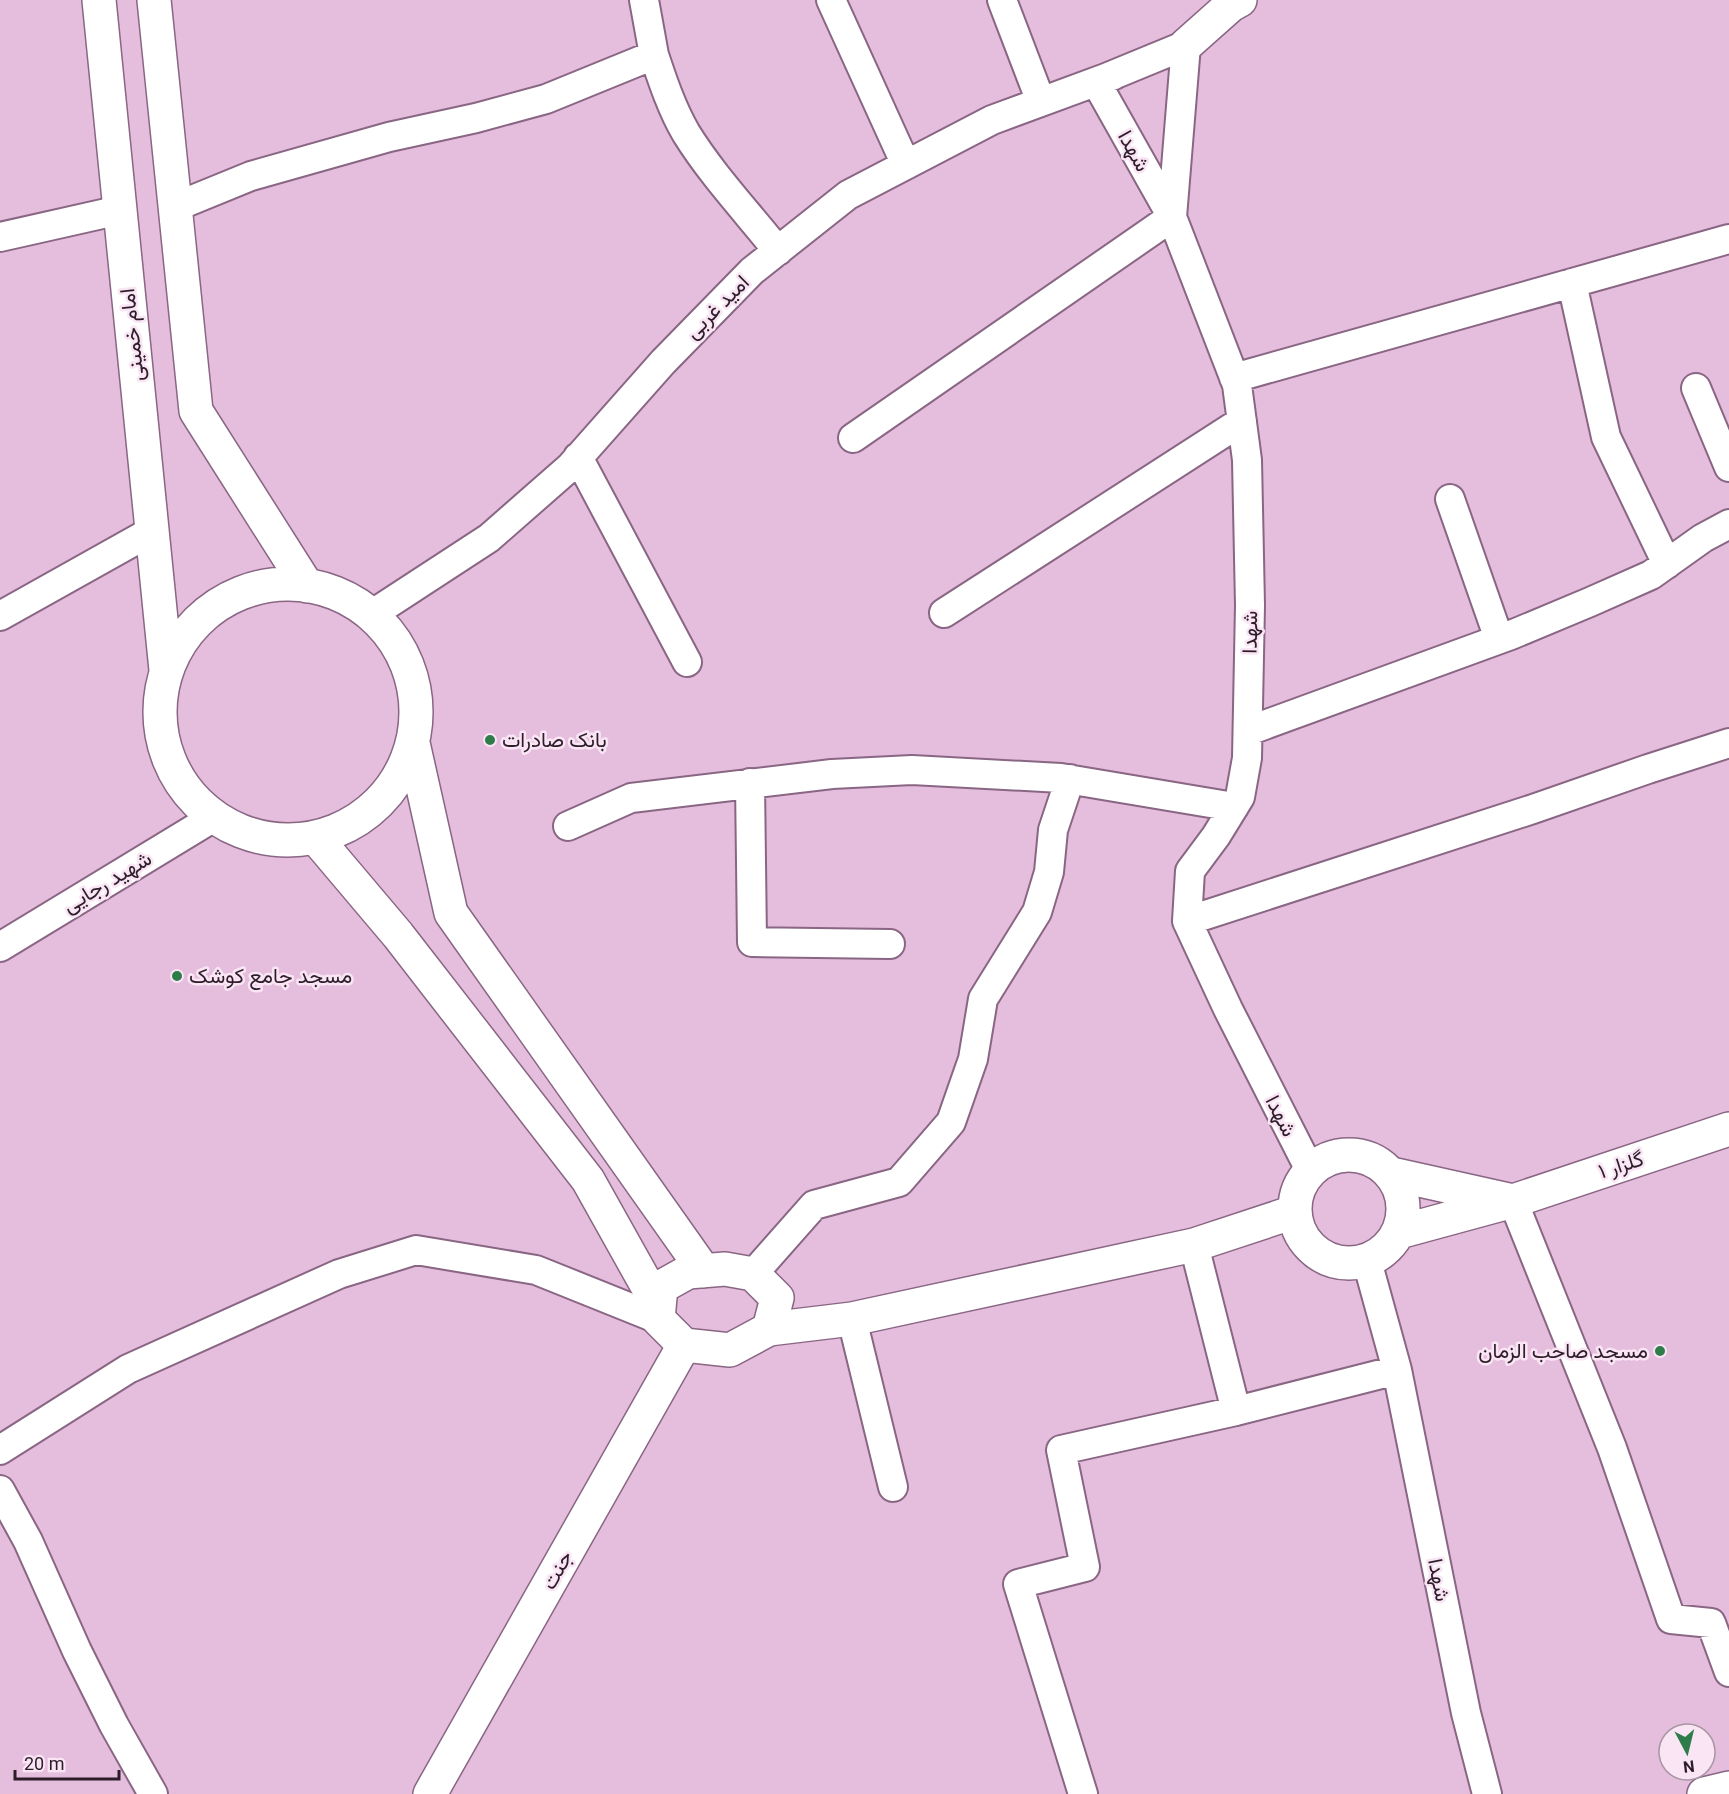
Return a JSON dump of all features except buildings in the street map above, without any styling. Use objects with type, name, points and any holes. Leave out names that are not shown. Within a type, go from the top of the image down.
[{"type":"main road","name":"امام خمینی","points":[[99,0],[166,670]]},
{"type":"main road","points":[[154,0],[196,411],[307,586]]},
{"type":"main road","points":[[1186,45],[1234,2]]},
{"type":"main road","points":[[272,585],[307,586],[341,595],[371,615],[395,641],[411,673],[416,708],[413,743],[400,776],[378,804],[349,825],[316,838],[280,840],[245,834],[214,817],[189,795],[171,767],[161,736],[159,703],[166,670],[183,639],[207,613],[237,594],[272,585]]},
{"type":"main road","points":[[413,743],[451,913],[704,1271]]},
{"type":"main road","points":[[316,838],[398,935],[588,1180],[658,1313],[684,1345],[730,1350],[769,1329],[852,1319],[1194,1245],[1294,1212]]},
{"type":"main road","name":"گلزار ۱","points":[[1399,1232],[1513,1201],[1729,1129]]},
{"type":"main road","points":[[1392,1174],[1404,1202],[1399,1232],[1386,1250],[1367,1261],[1342,1264],[1318,1255],[1301,1236],[1294,1212],[1297,1189],[1310,1170],[1336,1155],[1366,1157],[1392,1174],[1513,1201]]},
{"type":"main road","points":[[658,1313],[661,1287],[688,1272],[724,1269],[753,1274],[777,1298],[769,1329]]},
{"type":"main road","name":"جنت","points":[[430,1794],[684,1345]]},
{"type":"main road","points":[[1704,1794],[1729,1788]]},
{"type":"street","points":[[644,0],[654,55],[662,79],[686,132],[709,166],[778,251]]},
{"type":"street","points":[[831,0],[906,165]]},
{"type":"street","points":[[1002,0],[1041,102]]},
{"type":"street","points":[[853,438],[1172,217],[1186,45]]},
{"type":"street","name":"امید غربی","points":[[371,615],[489,538],[578,458],[663,362],[752,271],[848,195],[992,120],[1105,79],[1186,45]]},
{"type":"street","points":[[175,207],[251,176],[388,137],[476,118],[546,99],[654,55]]},
{"type":"street","name":"شهدا","points":[[1105,79],[1172,217],[1234,378],[1247,460],[1250,583],[1247,758],[1240,797],[1216,836],[1190,871],[1188,921],[1228,1009],[1310,1170]]},
{"type":"street","points":[[0,237],[120,210]]},
{"type":"street","points":[[1234,378],[1729,239]]},
{"type":"street","points":[[1572,283],[1606,437],[1666,564]]},
{"type":"street","points":[[1696,388],[1729,467]]},
{"type":"street","points":[[944,613],[1242,421]]},
{"type":"street","points":[[578,458],[687,662]]},
{"type":"street","points":[[1450,499],[1499,639]]},
{"type":"street","points":[[1248,731],[1499,639],[1651,575],[1704,538],[1729,524]]},
{"type":"street","points":[[0,616],[152,531]]},
{"type":"street","points":[[1188,921],[1729,743]]},
{"type":"street","points":[[568,826],[631,798],[832,774],[912,770],[1070,779],[1234,807]]},
{"type":"street","points":[[753,1274],[814,1205],[900,1182],[951,1122],[973,1059],[983,999],[1037,912],[1049,872],[1053,830],[1070,779]]},
{"type":"street","points":[[750,783],[752,942],[890,944]]},
{"type":"street","name":"شهید رجایی","points":[[0,946],[214,817]]},
{"type":"street","points":[[1513,1201],[1612,1448],[1671,1619],[1711,1623],[1729,1672]]},
{"type":"street","points":[[1194,1245],[1236,1411]]},
{"type":"street","points":[[0,1450],[128,1369],[339,1274],[416,1250],[536,1270],[658,1313]]},
{"type":"street","name":"شهدا","points":[[1367,1261],[1398,1370],[1466,1713],[1487,1794]]},
{"type":"street","points":[[852,1319],[893,1487]]},
{"type":"street","points":[[1083,1794],[1018,1584],[1085,1567],[1061,1450],[1236,1411],[1398,1370]]},
{"type":"street","points":[[0,1490],[28,1541],[103,1704],[153,1794]]},
{"type":"place","name":"بانک صادرات","points":[[490,740]]},
{"type":"place","name":"مسجد جامع کوشک","points":[[177,976]]},
{"type":"place","name":"مسجد صاحب الزمان","points":[[1660,1351]]}]
